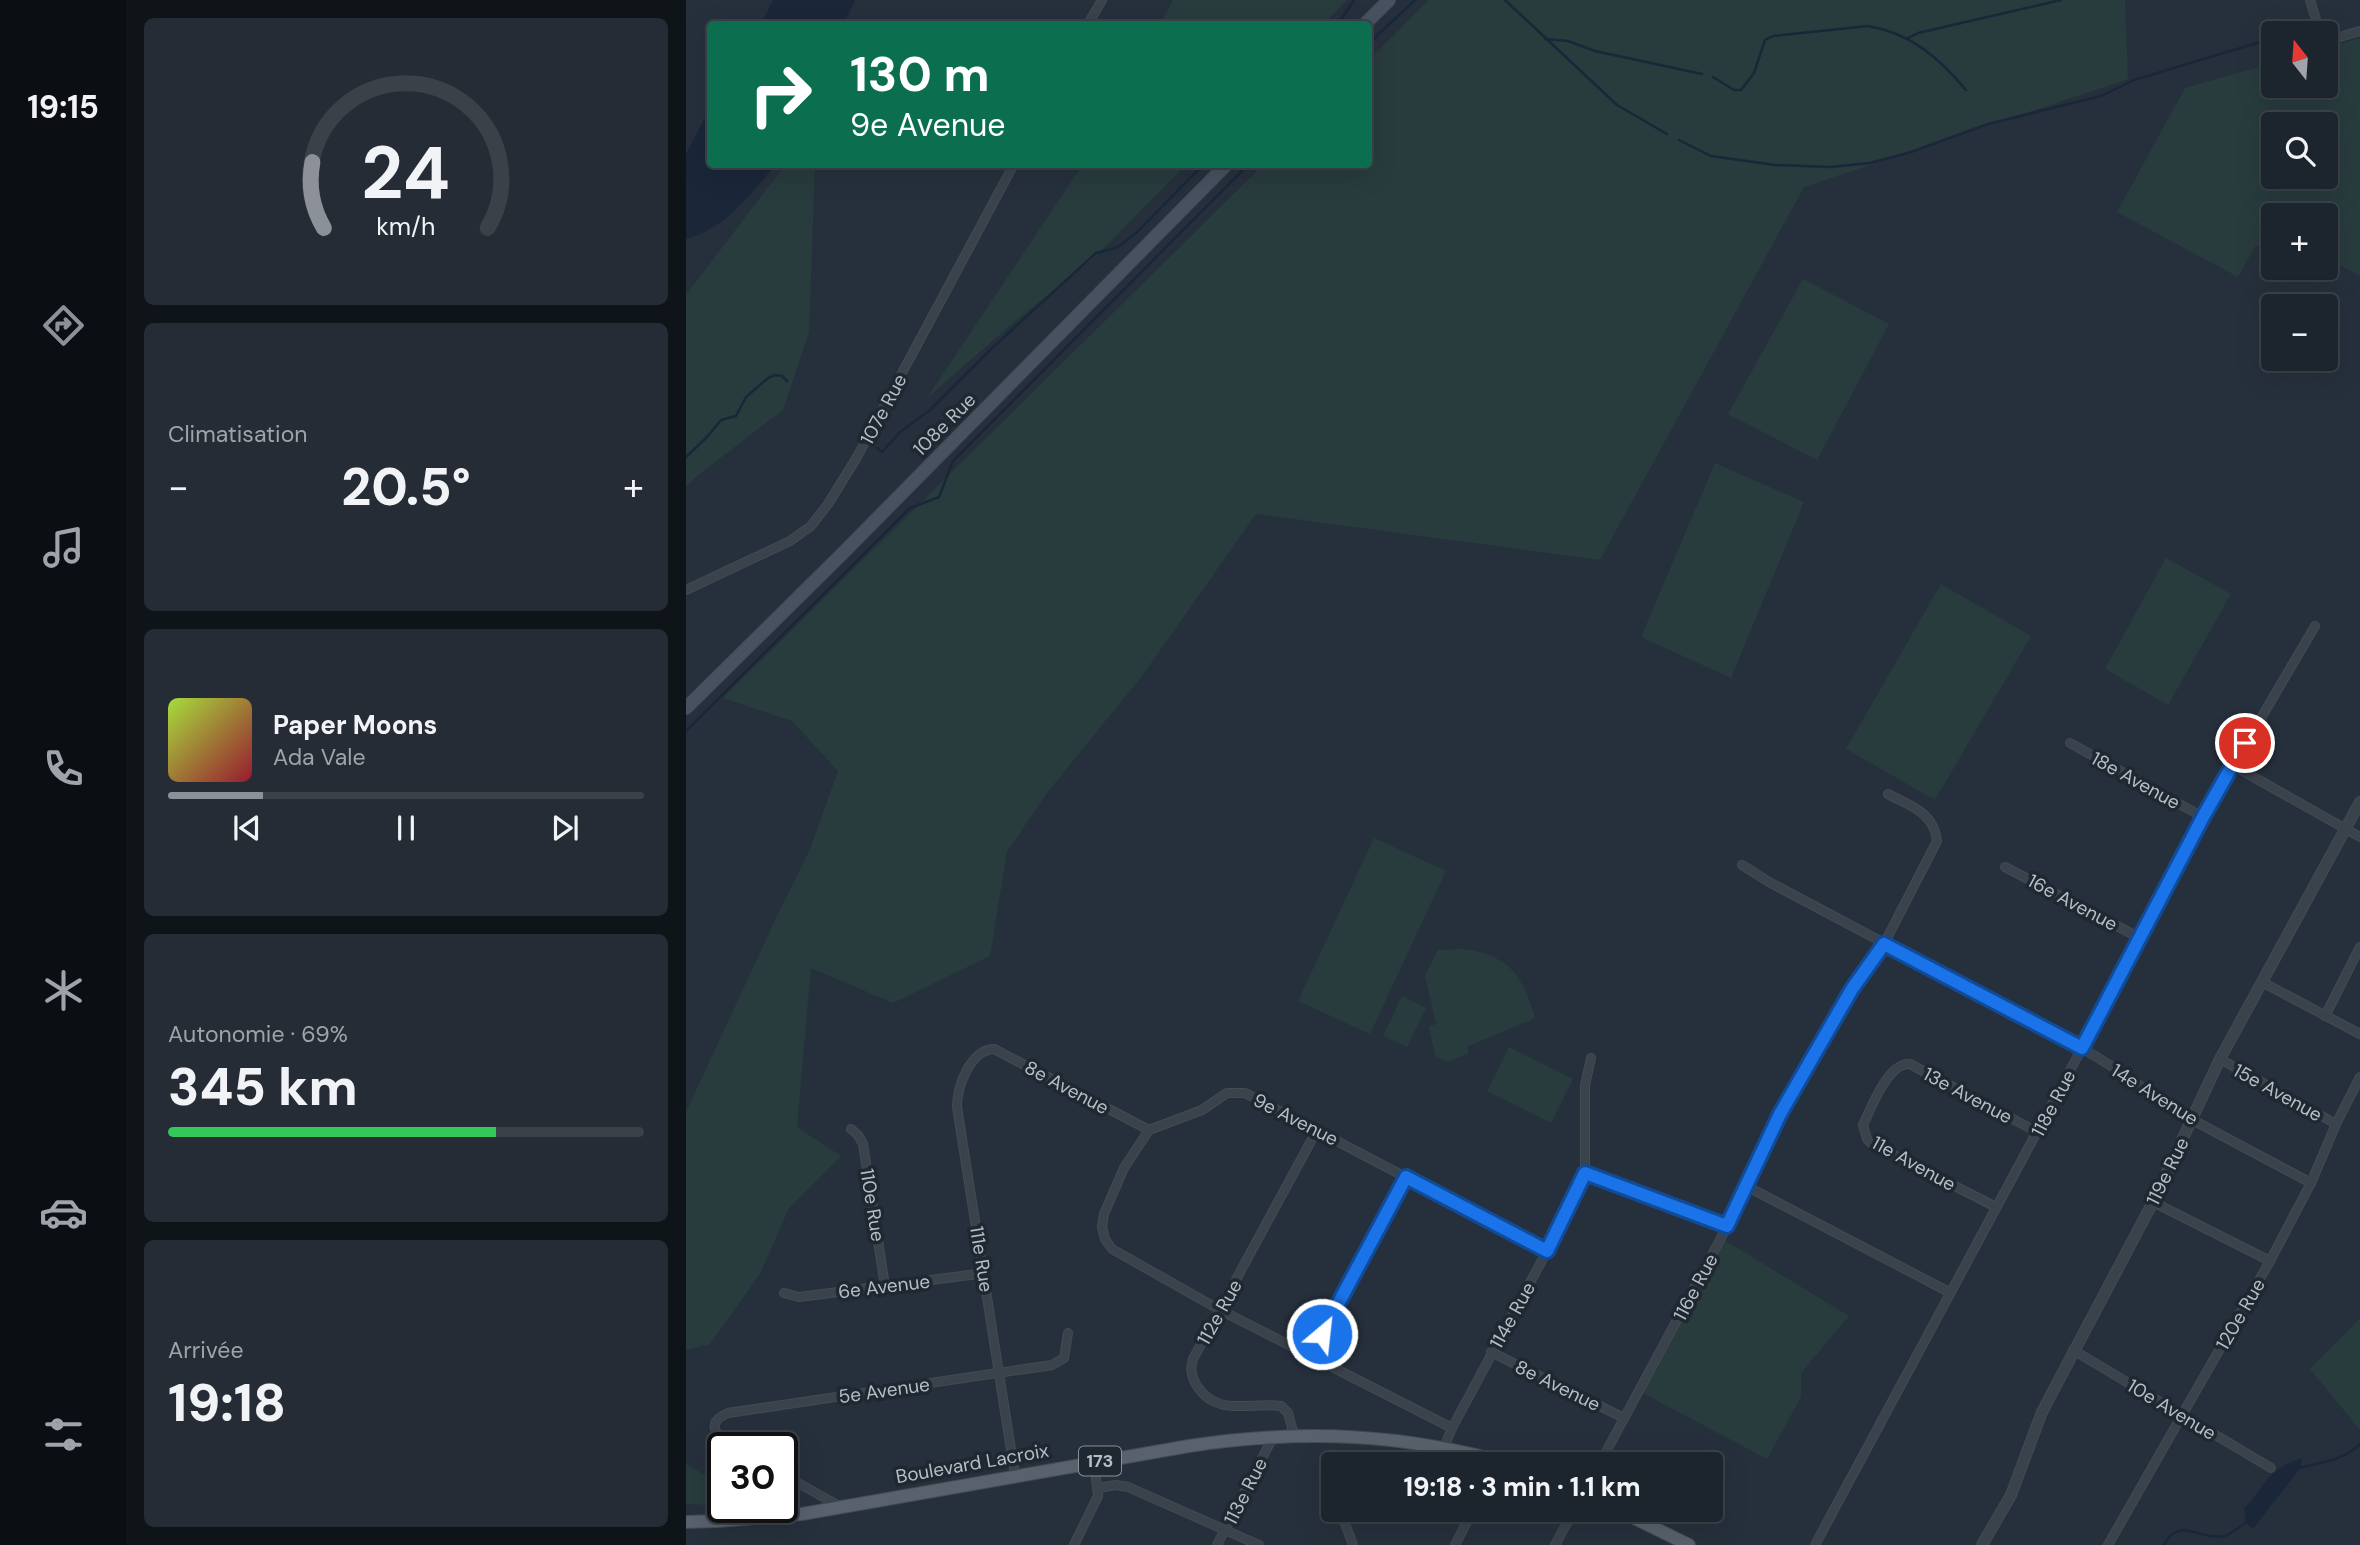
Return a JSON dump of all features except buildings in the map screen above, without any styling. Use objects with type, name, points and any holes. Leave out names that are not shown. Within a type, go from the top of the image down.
[{"type":"main road","points":[[1368,21],[1389,0]]},
{"type":"main road","name":"108e Rue","points":[[686,708],[1223,168]]},
{"type":"main road","name":"Boulevard Lacroix","points":[[686,1522],[772,1517],[1225,1440],[1294,1435],[1366,1438],[1459,1452]]},
{"type":"main road","points":[[1642,1522],[1689,1545]]},
{"type":"street","points":[[1090,21],[1102,0]]},
{"type":"street","points":[[2310,0],[2316,21]]},
{"type":"street","points":[[2338,37],[2360,30]]},
{"type":"street","name":"107e Rue","points":[[686,590],[790,541],[811,526],[828,504],[857,457],[1012,168]]},
{"type":"street","name":"118e Rue","points":[[1815,1545],[2203,817],[2315,626]]},
{"type":"street","name":"18e Avenue","points":[[2070,743],[2203,817]]},
{"type":"street","points":[[2232,765],[2360,837]]},
{"type":"street","name":"116e Rue","points":[[1606,1452],[1727,1226],[1780,1114],[1852,989],[1884,944],[1937,841],[1935,829],[1928,818],[1888,794]]},
{"type":"street","name":"119e Rue","points":[[1982,1545],[2011,1495],[2042,1412],[2152,1202],[2220,1059],[2360,802]]},
{"type":"street","name":"14e Avenue","points":[[1742,865],[1884,944],[2082,1048],[2160,1101],[2311,1183]]},
{"type":"street","name":"16e Avenue","points":[[2005,867],[2140,938]]},
{"type":"street","points":[[2325,1016],[2360,947]]},
{"type":"street","points":[[2262,982],[2360,1034]]},
{"type":"street","name":"8e Avenue","points":[[983,1052],[993,1049],[1149,1130]]},
{"type":"street","name":"111e Rue","points":[[983,1052],[967,1072],[957,1096],[1015,1475]]},
{"type":"street","name":"114e Rue","points":[[1444,1448],[1585,1173],[1585,1085],[1591,1058]]},
{"type":"street","name":"15e Avenue","points":[[2220,1059],[2336,1124]]},
{"type":"street","name":"13e Avenue","points":[[1874,1100],[1895,1068],[1910,1064],[2037,1132]]},
{"type":"street","name":"120e Rue","points":[[2108,1545],[2270,1261],[2311,1183],[2360,1077]]},
{"type":"street","name":"9e Avenue","points":[[1149,1130],[1184,1119],[1227,1093],[1245,1093],[1547,1251]]},
{"type":"street","name":"11e Avenue","points":[[1874,1100],[1863,1125],[1867,1139],[1996,1207]]},
{"type":"street","name":"110e Rue","points":[[850,1129],[858,1135],[863,1144],[885,1286]]},
{"type":"street","name":"112e Rue","points":[[1294,1435],[1288,1413],[1281,1406],[1223,1405],[1209,1400],[1194,1381],[1191,1368],[1193,1359],[1317,1129]]},
{"type":"street","points":[[1149,1130],[1114,1188],[1104,1214],[1102,1227],[1105,1239],[1112,1249],[1220,1310],[1452,1428]]},
{"type":"street","points":[[1585,1173],[1727,1226]]},
{"type":"street","points":[[1310,1357],[1406,1177]]},
{"type":"street","points":[[1746,1186],[1949,1292]]},
{"type":"street","points":[[2152,1202],[2270,1261]]},
{"type":"street","name":"6e Avenue","points":[[784,1293],[799,1297],[985,1273]]},
{"type":"street","name":"5e Avenue","points":[[717,1432],[714,1422],[728,1413],[1059,1363],[1064,1358],[1068,1333]]},
{"type":"street","name":"10e Avenue","points":[[2073,1350],[2271,1468]]},
{"type":"street","name":"8e Avenue","points":[[1491,1352],[1624,1418]]},
{"type":"street","name":"113e Rue","points":[[1217,1545],[1273,1437]]},
{"type":"street","points":[[1074,1545],[1096,1504],[1099,1488],[1094,1461]]},
{"type":"street","points":[[798,1483],[839,1506]]},
{"type":"street","points":[[1099,1488],[1115,1485],[1128,1487],[1259,1545]]},
{"type":"street","points":[[1344,1522],[1353,1545]]},
{"type":"street","points":[[1455,1545],[1467,1522]]},
{"type":"street","points":[[1555,1545],[1567,1522]]},
{"type":"shaded area","points":[[1173,0],[1347,0],[1326,21],[1162,21]]},
{"type":"shaded area","points":[[1429,0],[2125,0],[2128,79],[1804,187],[1600,560],[1256,514],[1142,676],[1047,793],[1007,852],[990,956],[893,1003],[811,968],[797,1127],[841,1156],[789,1208],[760,1274],[710,1344],[686,1350],[686,1112],[810,849],[838,771],[792,721],[723,698],[1260,168],[1372,168],[1372,57]]},
{"type":"shaded area","points":[[2360,38],[2360,276],[2338,264],[2338,203],[2261,203],[2261,248],[2256,245],[2238,277],[2117,212],[2185,88],[2261,66],[2261,98],[2338,98],[2338,44]]},
{"type":"shaded area","points":[[783,168],[815,168],[809,332],[783,410],[686,487],[686,295]]},
{"type":"shaded area","points":[[1080,168],[1183,168],[1095,257],[1013,323],[927,398]]},
{"type":"shaded area","points":[[1803,279],[1889,324],[1817,460],[1728,414]]},
{"type":"shaded area","points":[[1715,463],[1804,502],[1731,678],[1641,637]]},
{"type":"shaded area","points":[[2166,558],[2231,594],[2168,705],[2105,669]]},
{"type":"shaded area","points":[[1941,584],[2031,636],[1935,800],[1846,749]]},
{"type":"shaded area","points":[[1374,838],[1446,871],[1370,1034],[1298,1001]]},
{"type":"shaded area","points":[[1458,949],[1489,955],[1510,968],[1525,989],[1535,1018],[1467,1047],[1469,1053],[1448,1062],[1435,1056],[1429,1026],[1436,1024],[1425,976],[1438,950]]},
{"type":"shaded area","points":[[1402,996],[1426,1008],[1407,1047],[1383,1036]]},
{"type":"shaded area","points":[[1509,1047],[1573,1079],[1551,1123],[1487,1091]]},
{"type":"shaded area","points":[[1721,1238],[1849,1316],[1801,1373],[1801,1397],[1767,1459],[1639,1391]]},
{"type":"shaded area","points":[[2360,1318],[2360,1430],[2310,1369]]},
{"type":"shaded area","points":[[686,1464],[707,1476],[707,1505],[686,1504]]},
{"type":"water","points":[[773,0],[855,0],[845,21],[762,21]]},
{"type":"water","points":[[707,114],[707,168],[772,168],[736,210],[712,228],[686,239],[686,154]]},
{"type":"water","points":[[2302,1458],[2301,1467],[2253,1529],[2246,1523],[2244,1508],[2274,1472]]},
{"type":"waterway","points":[[1340,21],[1354,0]]},
{"type":"waterway","points":[[1372,40],[1415,0]]},
{"type":"waterway","points":[[1505,0],[1617,105],[1667,134]]},
{"type":"waterway","points":[[1908,38],[1918,33],[2061,0]]},
{"type":"waterway","points":[[1713,77],[1734,90],[1741,90],[1754,73],[1765,40],[1773,36],[1868,26],[1898,34],[1911,41],[1945,67],[1966,90]]},
{"type":"waterway","points":[[1545,39],[1568,41],[1595,51],[1702,74]]},
{"type":"waterway","points":[[1679,140],[1711,156],[1775,165],[1831,167],[1870,163],[1911,152],[1988,124],[2101,96],[2134,80],[2261,42]]},
{"type":"waterway","points":[[877,448],[882,452],[900,432],[930,410],[991,349],[1096,253],[1118,247],[1137,232],[1200,168]]},
{"type":"waterway","points":[[686,731],[910,508],[939,497],[953,461],[1245,168]]},
{"type":"waterway","points":[[686,457],[721,420],[736,416],[746,397],[768,378],[782,376],[787,381]]},
{"type":"waterway","points":[[2299,1468],[2339,1457],[2360,1444]]},
{"type":"waterway","points":[[2164,1545],[2176,1532],[2183,1530],[2215,1537],[2224,1536],[2247,1521]]},
{"type":"route","points":[[1322,1334],[1406,1177],[1547,1251],[1585,1173],[1727,1226],[1780,1114],[1852,989],[1884,944],[2082,1048],[2203,817],[2245,743]]}]
